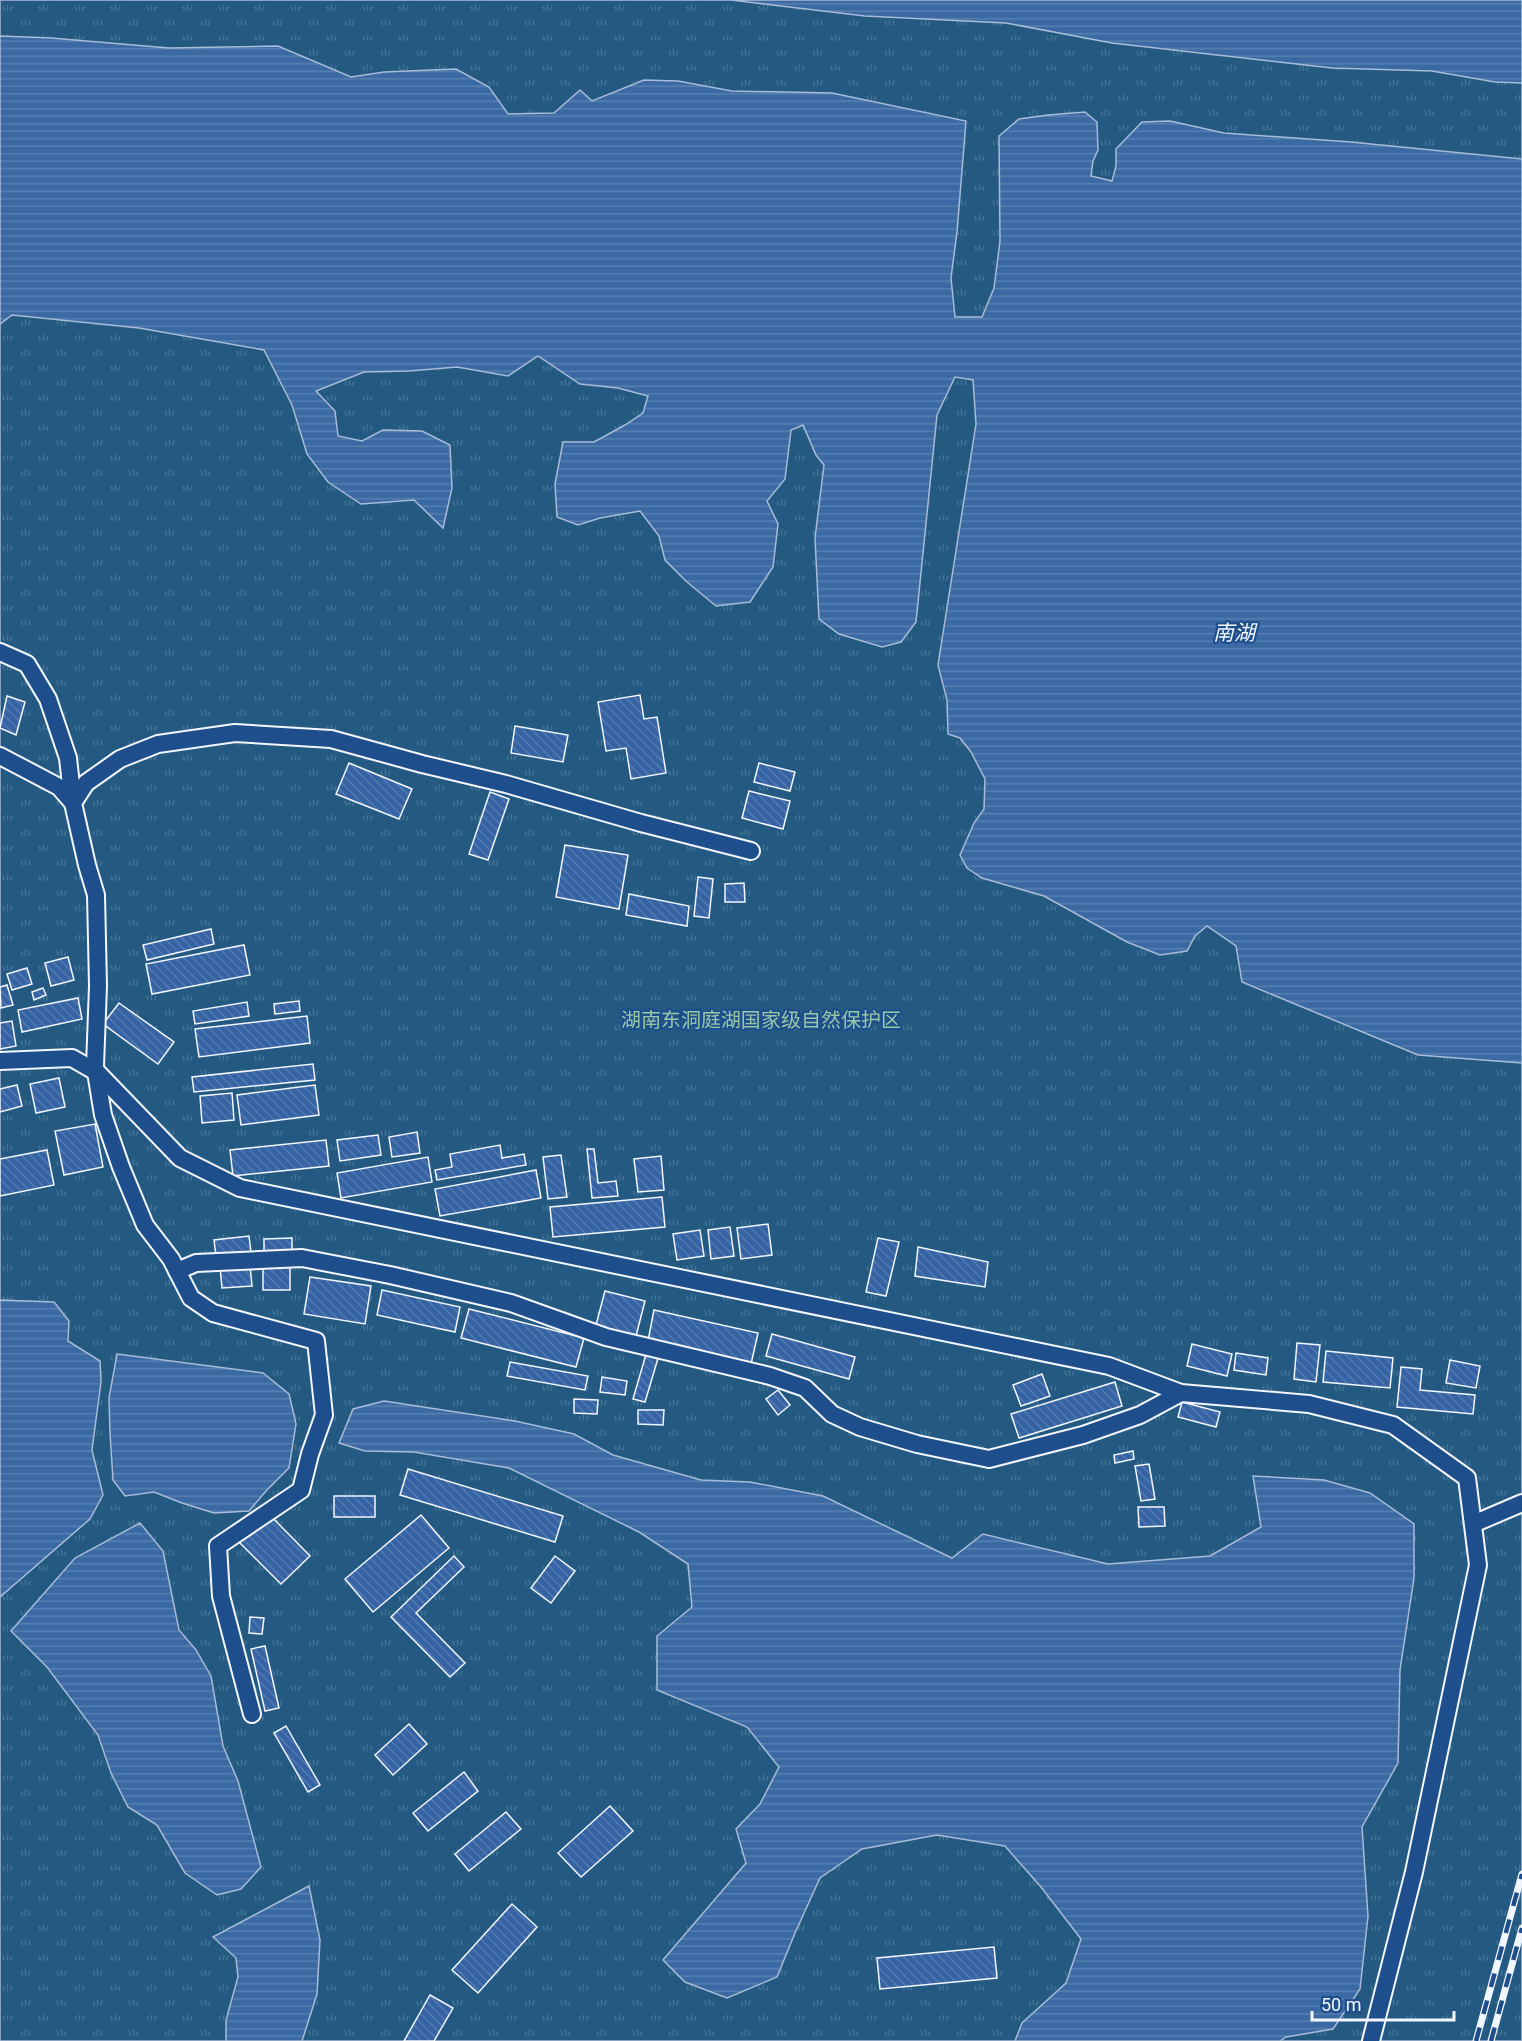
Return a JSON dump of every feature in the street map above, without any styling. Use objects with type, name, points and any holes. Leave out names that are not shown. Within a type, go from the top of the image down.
[{"type":"street","points":[[0,652],[27,664],[48,699],[68,758],[73,803],[96,895],[98,986],[95,1066],[104,1115],[121,1167],[145,1225],[171,1259],[191,1298],[213,1313],[316,1341],[324,1415],[310,1454],[301,1490],[218,1546],[221,1596],[252,1714]]},
{"type":"street","points":[[73,803],[86,783],[94,777],[120,759],[158,744],[235,733],[331,739],[751,851]]},
{"type":"street","points":[[0,756],[59,787],[73,803]]},
{"type":"street","points":[[0,1061],[72,1058],[98,1073],[180,1158],[240,1188],[1109,1366],[1181,1393],[1309,1404],[1393,1425],[1467,1478],[1478,1565],[1414,1872],[1371,2041]]},
{"type":"street","points":[[177,1270],[196,1263],[302,1258],[511,1303],[606,1337],[770,1376],[805,1388],[832,1414],[860,1427],[917,1444],[989,1459],[1083,1435],[1140,1415],[1181,1393]]},
{"type":"street","points":[[1473,1524],[1522,1503]]},
{"type":"green space","name":"湖南东洞庭湖国家级自然保护区","points":[[0,0],[1522,0],[1522,2041],[0,2041]]},
{"type":"water","points":[[731,0],[1522,0],[1522,83],[1495,82],[1432,71],[1332,68],[1112,43],[1006,23],[865,16]]},
{"type":"water","name":"南湖","points":[[0,36],[169,48],[278,46],[351,77],[384,72],[456,69],[489,87],[508,114],[554,113],[580,90],[592,101],[644,80],[678,81],[732,91],[832,93],[966,121],[951,278],[955,317],[982,317],[994,288],[1000,241],[999,136],[1019,119],[1085,112],[1097,122],[1098,150],[1093,161],[1091,176],[1112,181],[1116,166],[1116,149],[1142,122],[1170,121],[1224,133],[1351,142],[1522,159],[1522,1063],[1418,1055],[1242,982],[1236,946],[1207,926],[1195,936],[1187,951],[1160,955],[1127,942],[1044,896],[982,878],[967,868],[960,855],[974,823],[984,809],[985,779],[971,752],[960,738],[948,734],[947,700],[938,665],[976,424],[973,380],[955,377],[937,415],[916,622],[901,642],[882,647],[839,634],[819,619],[815,538],[824,465],[816,455],[803,425],[791,430],[785,479],[767,501],[778,524],[773,567],[750,602],[716,606],[665,560],[659,536],[640,511],[600,518],[578,525],[557,517],[555,484],[563,442],[594,442],[643,413],[648,396],[618,388],[580,384],[538,356],[508,376],[457,367],[364,372],[316,391],[335,411],[338,436],[362,441],[383,430],[422,431],[450,445],[452,488],[443,528],[414,500],[361,504],[328,482],[307,454],[292,405],[264,350],[139,328],[12,315],[0,324]]},
{"type":"water","points":[[0,1300],[54,1302],[69,1321],[68,1341],[100,1361],[101,1382],[92,1450],[103,1495],[90,1519],[0,1597]]},
{"type":"water","points":[[117,1354],[263,1373],[289,1394],[296,1424],[289,1468],[249,1511],[214,1513],[154,1492],[125,1496],[113,1480],[110,1433],[109,1398]]},
{"type":"water","points":[[384,1401],[515,1421],[574,1434],[613,1455],[701,1480],[750,1482],[823,1496],[952,1558],[983,1534],[1108,1564],[1210,1556],[1261,1527],[1253,1476],[1324,1480],[1370,1493],[1414,1524],[1414,1578],[1400,1670],[1398,1763],[1362,1827],[1368,1916],[1360,1989],[1333,2029],[1286,2037],[1280,2041],[1015,2041],[1022,2023],[1066,1983],[1081,1939],[1041,1887],[1005,1846],[937,1835],[862,1849],[820,1878],[777,1977],[727,1998],[685,1982],[663,1960],[746,1863],[736,1829],[760,1804],[779,1767],[747,1727],[657,1690],[657,1636],[692,1607],[688,1564],[639,1532],[509,1468],[414,1452],[365,1451],[339,1443],[353,1409]]},
{"type":"water","points":[[140,1523],[163,1551],[179,1630],[196,1650],[211,1676],[223,1746],[238,1781],[261,1867],[241,1889],[217,1895],[185,1873],[157,1825],[128,1807],[111,1773],[98,1735],[47,1667],[11,1631],[75,1558]]},
{"type":"water","points":[[309,1886],[320,1940],[317,1994],[302,2041],[226,2041],[226,2020],[238,1977],[236,1958],[213,1937]]},
{"type":"building","points":[[640,695],[644,719],[657,717],[666,773],[631,779],[626,748],[606,751],[598,702]]},
{"type":"building","points":[[7,696],[25,702],[16,735],[0,728]]},
{"type":"building","points":[[515,726],[568,735],[563,762],[511,753]]},
{"type":"building","points":[[349,763],[412,789],[399,819],[336,794]]},
{"type":"building","points":[[759,763],[795,772],[790,791],[754,782]]},
{"type":"building","points":[[749,791],[790,801],[783,829],[742,818]]},
{"type":"building","points":[[490,792],[509,799],[488,860],[469,854]]},
{"type":"building","points":[[565,845],[628,855],[619,909],[556,897]]},
{"type":"building","points":[[698,877],[713,879],[709,918],[694,916]]},
{"type":"building","points":[[744,883],[745,902],[725,902],[725,884]]},
{"type":"building","points":[[629,894],[689,906],[687,926],[626,915]]},
{"type":"building","points":[[211,929],[214,944],[147,960],[143,945]]},
{"type":"building","points":[[244,945],[250,975],[152,994],[146,964]]},
{"type":"building","points":[[68,957],[74,980],[51,986],[45,963]]},
{"type":"building","points":[[27,968],[32,984],[12,990],[7,974]]},
{"type":"building","points":[[7,985],[13,1005],[1,1008],[0,987]]},
{"type":"building","points":[[43,988],[46,995],[34,1000],[32,992]]},
{"type":"building","points":[[78,998],[82,1019],[22,1032],[18,1010]]},
{"type":"building","points":[[299,1001],[300,1011],[275,1014],[274,1004]]},
{"type":"building","points":[[247,1002],[249,1016],[195,1024],[193,1011]]},
{"type":"building","points":[[119,1003],[174,1042],[158,1064],[103,1024]]},
{"type":"building","points":[[307,1016],[310,1043],[199,1057],[195,1029]]},
{"type":"building","points":[[12,1021],[16,1046],[0,1049],[0,1023]]},
{"type":"building","points":[[313,1064],[315,1080],[194,1092],[192,1077]]},
{"type":"building","points":[[59,1078],[65,1107],[36,1113],[30,1084]]},
{"type":"building","points":[[17,1085],[22,1106],[0,1112],[0,1089]]},
{"type":"building","points":[[315,1085],[319,1115],[241,1125],[237,1095]]},
{"type":"building","points":[[232,1093],[234,1120],[202,1123],[200,1096]]},
{"type":"building","points":[[95,1124],[103,1167],[64,1175],[55,1131]]},
{"type":"building","points":[[417,1132],[420,1153],[392,1157],[389,1137]]},
{"type":"building","points":[[378,1135],[381,1155],[340,1161],[337,1140]]},
{"type":"building","points":[[326,1140],[329,1166],[233,1176],[230,1150]]},
{"type":"building","points":[[500,1145],[502,1158],[524,1154],[526,1165],[437,1180],[435,1170],[452,1167],[450,1154]]},
{"type":"building","points":[[587,1149],[594,1149],[598,1183],[616,1181],[618,1196],[592,1198]]},
{"type":"building","points":[[47,1150],[54,1185],[0,1196],[0,1159]]},
{"type":"building","points":[[561,1155],[567,1197],[548,1199],[543,1157]]},
{"type":"building","points":[[661,1156],[664,1190],[638,1192],[634,1159]]},
{"type":"building","points":[[428,1157],[432,1182],[341,1198],[337,1173]]},
{"type":"building","points":[[536,1170],[541,1198],[440,1216],[435,1189]]},
{"type":"building","points":[[662,1197],[665,1227],[553,1237],[550,1207]]},
{"type":"building","points":[[768,1224],[772,1255],[741,1259],[737,1228]]},
{"type":"building","points":[[730,1227],[734,1256],[711,1259],[708,1230]]},
{"type":"building","points":[[700,1230],[704,1256],[677,1260],[673,1234]]},
{"type":"building","points":[[249,1236],[251,1252],[216,1256],[214,1240]]},
{"type":"building","points":[[292,1238],[292,1253],[264,1254],[264,1239]]},
{"type":"building","points":[[878,1238],[899,1242],[886,1296],[866,1292]]},
{"type":"building","points":[[918,1247],[988,1262],[985,1287],[915,1276]]},
{"type":"building","points":[[250,1265],[252,1286],[222,1288],[220,1267]]},
{"type":"building","points":[[263,1266],[290,1266],[290,1290],[263,1290]]},
{"type":"building","points":[[310,1277],[371,1286],[365,1324],[304,1314]]},
{"type":"building","points":[[382,1290],[460,1307],[455,1332],[377,1315]]},
{"type":"building","points":[[605,1291],[645,1301],[636,1336],[596,1325]]},
{"type":"building","points":[[469,1309],[584,1338],[576,1367],[461,1338]]},
{"type":"building","points":[[654,1310],[758,1333],[751,1364],[648,1341]]},
{"type":"building","points":[[772,1334],[855,1357],[849,1379],[766,1356]]},
{"type":"building","points":[[1297,1343],[1320,1345],[1316,1382],[1294,1379]]},
{"type":"building","points":[[1192,1344],[1232,1354],[1227,1376],[1187,1366]]},
{"type":"building","points":[[647,1351],[659,1355],[645,1402],[633,1399]]},
{"type":"building","points":[[1326,1351],[1393,1358],[1390,1388],[1323,1382]]},
{"type":"building","points":[[1236,1353],[1268,1358],[1266,1375],[1234,1370]]},
{"type":"building","points":[[1450,1360],[1480,1366],[1476,1388],[1446,1383]]},
{"type":"building","points":[[510,1362],[588,1376],[585,1390],[507,1376]]},
{"type":"building","points":[[1401,1367],[1422,1369],[1420,1390],[1475,1395],[1473,1414],[1397,1407]]},
{"type":"building","points":[[1042,1374],[1050,1396],[1021,1406],[1013,1385]]},
{"type":"building","points":[[602,1377],[627,1381],[625,1395],[600,1392]]},
{"type":"building","points":[[1115,1382],[1122,1406],[1019,1438],[1011,1414]]},
{"type":"building","points":[[778,1390],[790,1405],[778,1415],[766,1399]]},
{"type":"building","points":[[574,1399],[598,1400],[597,1414],[574,1413]]},
{"type":"building","points":[[1182,1402],[1220,1412],[1216,1427],[1178,1417]]},
{"type":"building","points":[[638,1410],[664,1410],[663,1425],[638,1424]]},
{"type":"building","points":[[1133,1451],[1134,1459],[1115,1463],[1114,1455]]},
{"type":"building","points":[[1149,1464],[1155,1499],[1141,1501],[1135,1466]]},
{"type":"building","points":[[408,1469],[563,1516],[555,1542],[400,1495]]},
{"type":"building","points":[[334,1496],[375,1496],[375,1517],[334,1517]]},
{"type":"building","points":[[1138,1507],[1164,1507],[1165,1526],[1139,1527]]},
{"type":"building","points":[[268,1513],[310,1556],[281,1584],[238,1541]]},
{"type":"building","points":[[421,1515],[449,1548],[373,1612],[345,1579]]},
{"type":"building","points":[[454,1556],[464,1567],[416,1613],[465,1663],[450,1677],[391,1617]]},
{"type":"building","points":[[555,1556],[575,1571],[551,1603],[531,1588]]},
{"type":"building","points":[[250,1617],[264,1618],[262,1634],[249,1633]]},
{"type":"building","points":[[265,1646],[279,1708],[265,1711],[251,1649]]},
{"type":"building","points":[[409,1724],[427,1744],[393,1775],[375,1755]]},
{"type":"building","points":[[286,1726],[320,1785],[308,1792],[274,1733]]},
{"type":"building","points":[[464,1772],[478,1791],[428,1831],[413,1813]]},
{"type":"building","points":[[610,1806],[633,1831],[581,1877],[558,1853]]},
{"type":"building","points":[[506,1812],[521,1829],[469,1871],[455,1854]]},
{"type":"building","points":[[512,1904],[537,1927],[478,1993],[452,1970]]},
{"type":"building","points":[[994,1947],[997,1978],[880,1989],[877,1958]]},
{"type":"building","points":[[430,1995],[453,2008],[434,2041],[404,2041]]},
{"type":"railway","points":[[1476,2041],[1522,1874]]},
{"type":"railway","points":[[1491,2041],[1522,1928]]}]
